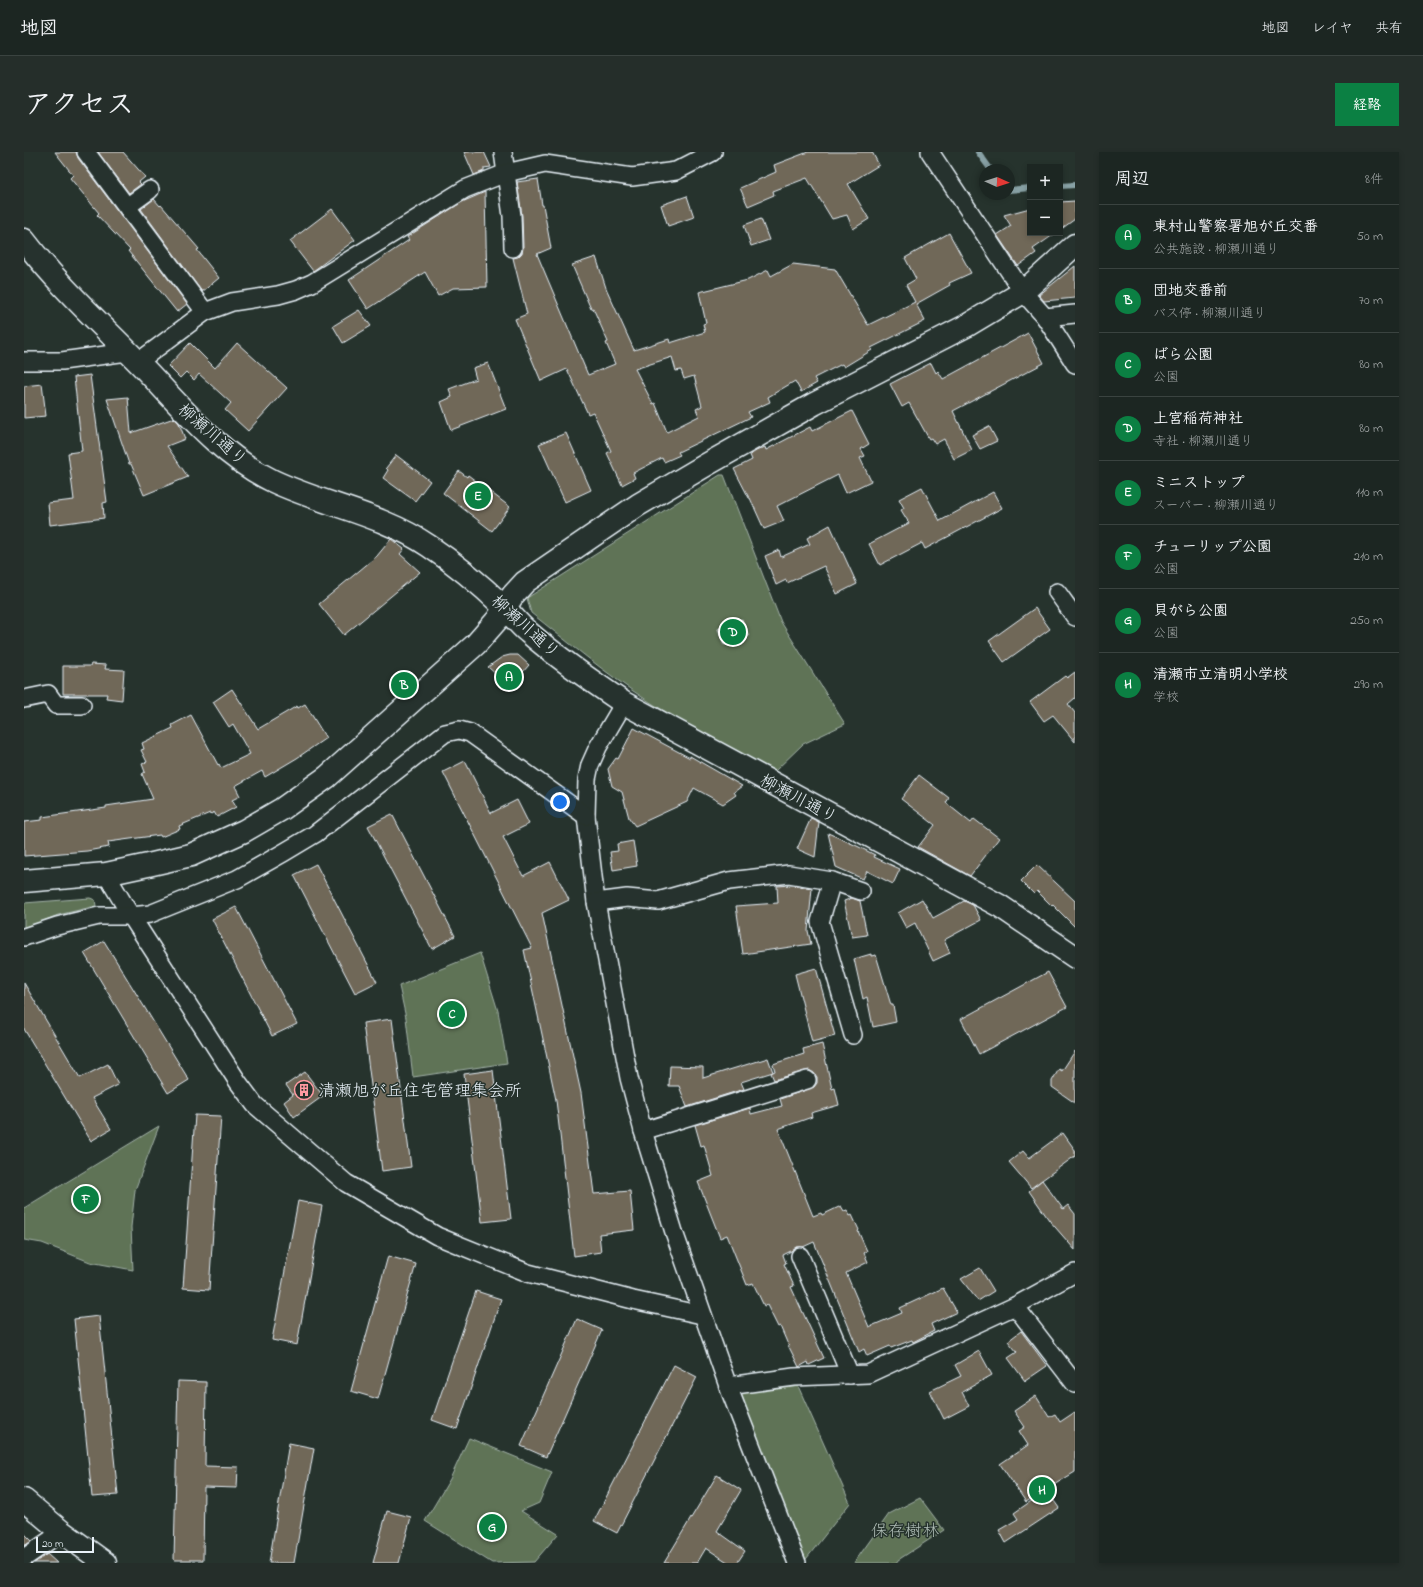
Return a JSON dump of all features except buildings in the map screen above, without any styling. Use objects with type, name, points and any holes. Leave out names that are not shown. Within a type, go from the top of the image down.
[{"type":"street","points":[[86,152],[128,206],[205,312]]},
{"type":"street","points":[[503,152],[512,216],[513,248]]},
{"type":"street","points":[[24,361],[62,361],[133,357],[205,312],[232,302],[278,295],[312,284],[465,189],[506,173],[545,164],[632,177],[676,171],[714,152]]},
{"type":"street","points":[[930,152],[1023,292],[1045,317],[1075,364]]},
{"type":"street","points":[[128,206],[150,190]]},
{"type":"street","name":"柳瀬川通り","points":[[24,240],[38,259],[199,426],[229,454],[272,480],[403,530],[429,546],[477,582],[505,608],[526,631],[593,683],[624,703],[1000,906],[1075,957]]},
{"type":"street","points":[[24,881],[106,874],[191,855],[244,831],[282,809],[327,777],[476,644],[497,620],[513,595],[525,582],[638,505],[814,404],[966,326],[1023,292],[1075,246]]},
{"type":"street","points":[[1045,317],[1075,314]]},
{"type":"street","points":[[1057,592],[1075,618]]},
{"type":"street","points":[[24,699],[48,694],[56,704],[82,705]]},
{"type":"street","points":[[624,703],[598,747],[590,765],[587,780],[586,816],[596,902],[629,1078],[643,1131],[674,1232],[702,1315],[797,1563]]},
{"type":"street","points":[[24,937],[57,926],[99,916],[131,916],[150,914],[230,882],[283,854],[315,834],[445,732],[459,730],[470,732],[586,816]]},
{"type":"street","points":[[106,874],[131,916],[238,1082],[255,1104],[346,1183],[437,1236],[528,1273],[633,1300],[702,1315]]},
{"type":"street","points":[[596,902],[627,898],[658,900],[729,881],[788,874],[832,881],[861,891]]},
{"type":"street","points":[[832,881],[820,922],[853,1036]]},
{"type":"street","points":[[643,1131],[807,1080]]},
{"type":"street","points":[[800,1256],[850,1375]]},
{"type":"street","points":[[728,1386],[794,1377],[868,1374],[1015,1306],[1075,1273]]},
{"type":"street","points":[[1015,1306],[1075,1384]]},
{"type":"street","points":[[24,1500],[62,1532],[105,1563]]},
{"type":"street","points":[[24,1558],[62,1532]]},
{"type":"green space","points":[[720,475],[724,475],[781,622],[845,724],[803,744],[775,771],[693,728],[630,689],[531,613],[527,598]]},
{"type":"green space","points":[[90,898],[95,900],[96,906],[58,915],[24,929],[24,903]]},
{"type":"green space","points":[[480,953],[498,1011],[507,1063],[413,1077],[406,1018],[399,986]]},
{"type":"green space","points":[[159,1126],[135,1190],[131,1227],[133,1270],[90,1262],[42,1243],[24,1240],[24,1208]]},
{"type":"green space","points":[[794,1377],[850,1503],[803,1563],[728,1386]]},
{"type":"green space","points":[[469,1438],[552,1472],[539,1503],[521,1511],[558,1534],[534,1562],[492,1563],[425,1521],[450,1479]]},
{"type":"green space","name":"保存樹林","points":[[920,1498],[944,1530],[898,1560],[896,1563],[854,1563],[889,1514]]},
{"type":"waterway","points":[[978,152],[987,164]]},
{"type":"waterway","points":[[1063,186],[1075,185]]},
{"type":"waterway","points":[[1015,189],[1027,188]]},
{"type":"place","name":"ミニストップ","points":[[478,496]]},
{"type":"place","name":"上宮稲荷神社","points":[[733,632]]},
{"type":"place","name":"東村山警察署旭が丘交番","points":[[509,677]]},
{"type":"place","name":"団地交番前","points":[[404,685]]},
{"type":"place","name":"ばら公園","points":[[452,1014]]},
{"type":"place","name":"清瀬旭が丘住宅管理集会所","points":[[304,1090]]},
{"type":"place","name":"チューリップ公園","points":[[86,1199]]},
{"type":"place","name":"清瀬市立清明小学校","points":[[1042,1490]]},
{"type":"place","name":"貝がら公園","points":[[492,1527]]}]
